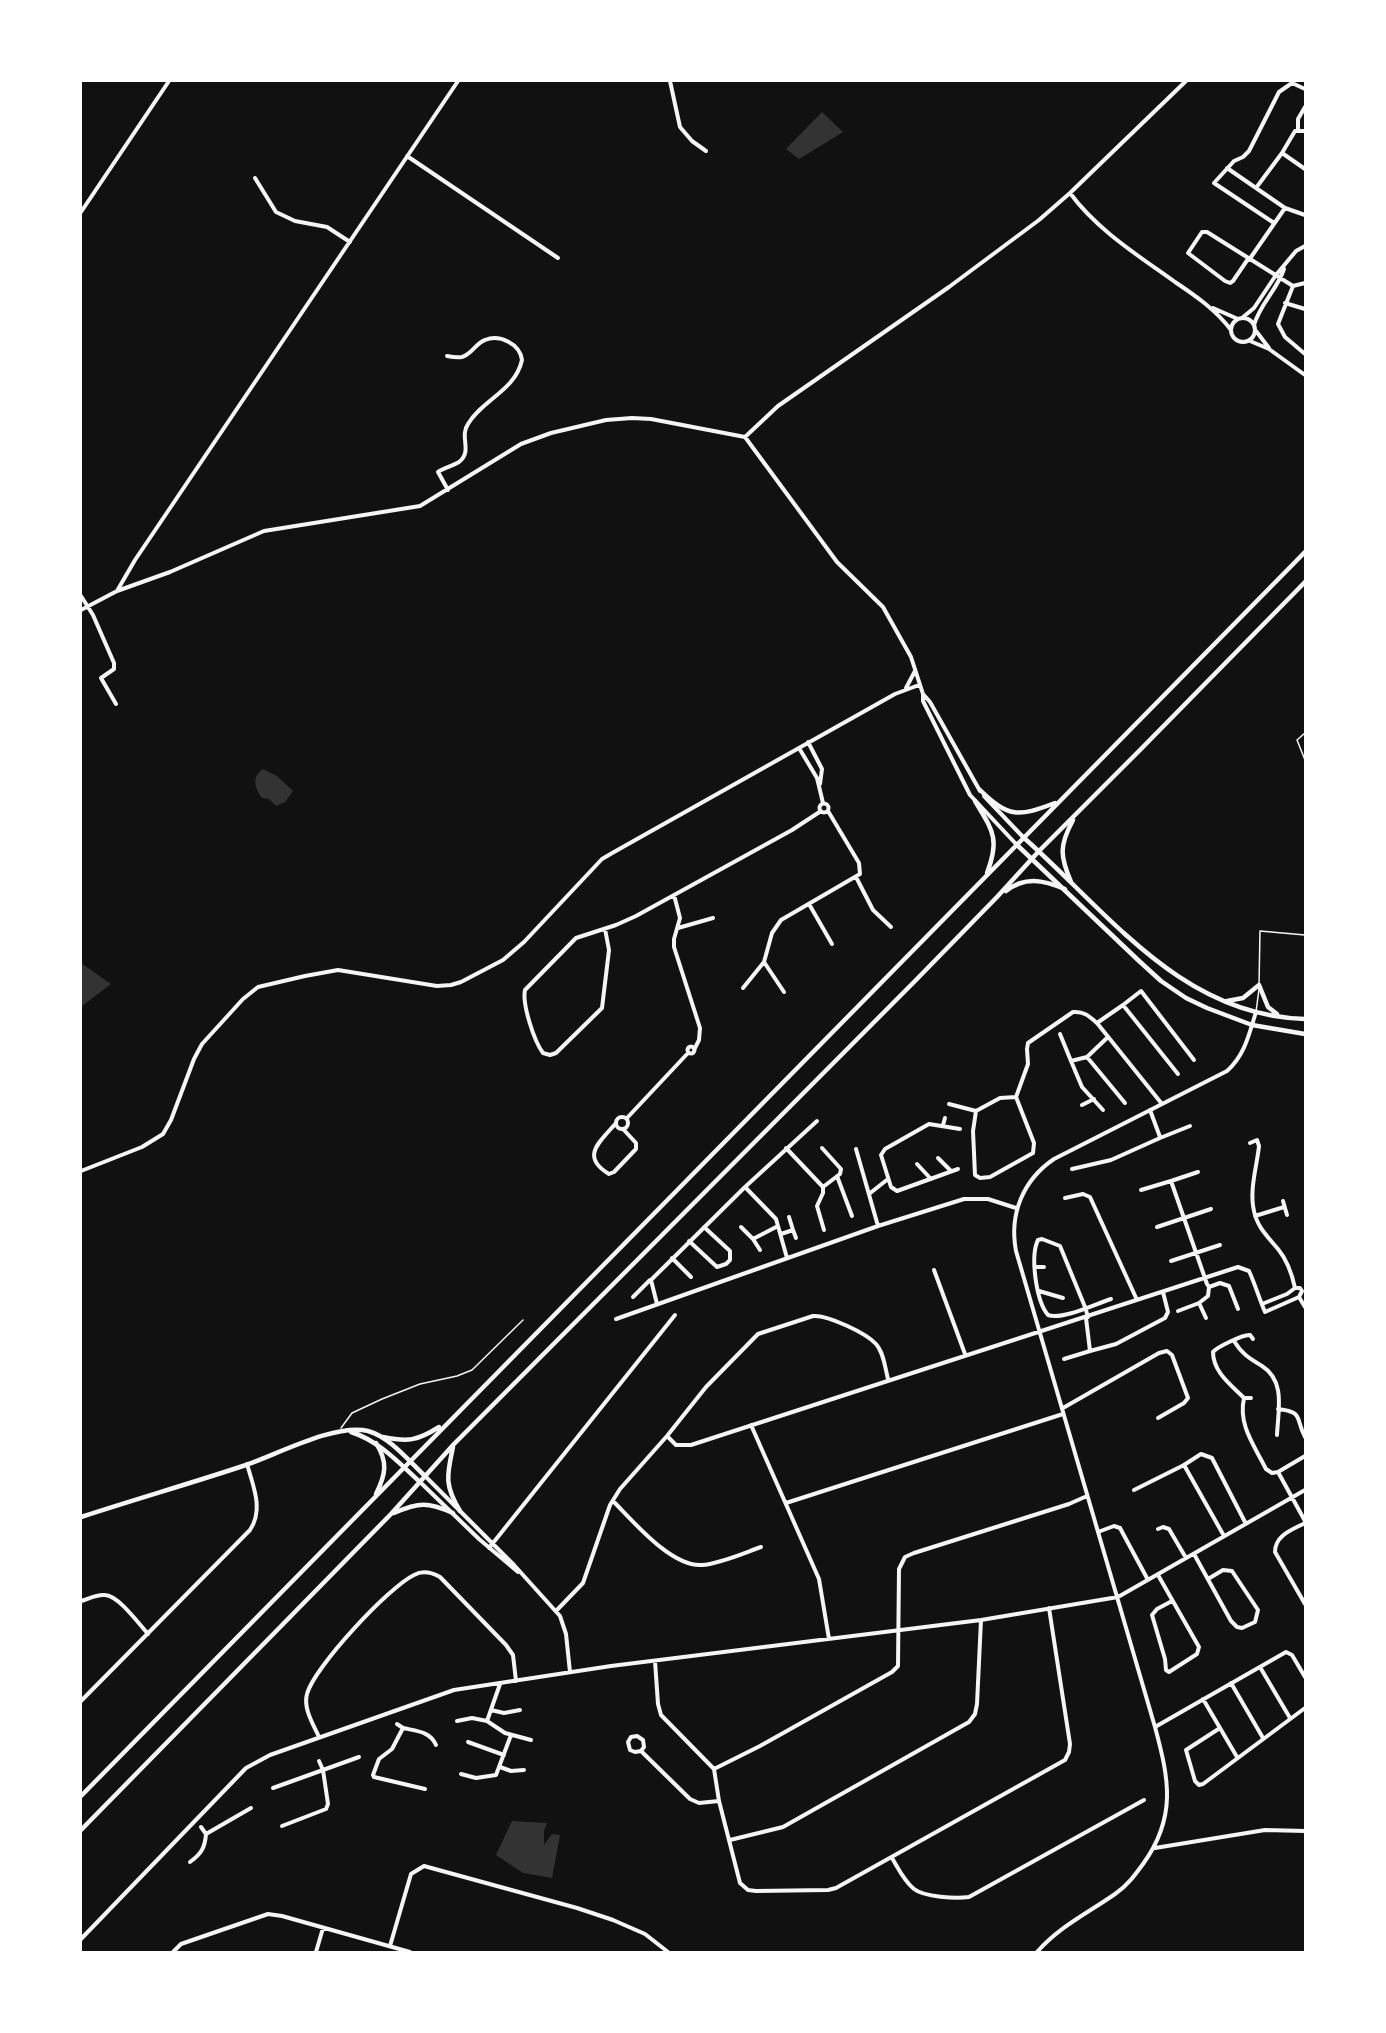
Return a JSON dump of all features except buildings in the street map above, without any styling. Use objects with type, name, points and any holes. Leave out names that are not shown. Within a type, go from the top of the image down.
[{"type":"main road","points":[[81,1796],[1305,552]]},
{"type":"main road","points":[[81,1830],[391,1514],[454,1444],[997,897],[1032,858],[1305,582]]},
{"type":"main road","points":[[980,790],[994,804],[1014,813],[1034,812],[1057,802]]},
{"type":"main road","points":[[975,801],[992,828],[995,839],[993,858],[986,876]]},
{"type":"main road","points":[[1071,882],[1063,861],[1062,847],[1076,815]]},
{"type":"main road","points":[[1023,837],[1156,962],[1192,987],[1256,1012],[1305,1019]]},
{"type":"main road","points":[[1016,844],[1161,981],[1186,998],[1252,1025],[1305,1034]]},
{"type":"main road","points":[[997,897],[1015,884],[1031,880],[1050,883],[1065,890]]},
{"type":"main road","points":[[1223,1001],[1243,998],[1259,985],[1268,1007],[1282,1017]]},
{"type":"main road","points":[[81,1517],[339,1432],[366,1430],[383,1437],[412,1440],[422,1438],[445,1424]]},
{"type":"main road","points":[[348,1431],[367,1437],[376,1443],[420,1482]]},
{"type":"main road","points":[[383,1437],[425,1476]]},
{"type":"main road","points":[[374,1499],[385,1476],[386,1468],[384,1458],[376,1443]]},
{"type":"main road","points":[[454,1444],[447,1481],[451,1496],[460,1510]]},
{"type":"main road","points":[[391,1514],[421,1504],[434,1505],[453,1513]]},
{"type":"street","points":[[81,212],[169,81]]},
{"type":"street","points":[[117,591],[135,560],[458,81]]},
{"type":"street","points":[[670,81],[680,127],[692,141],[706,151]]},
{"type":"street","points":[[745,437],[778,406],[949,287],[1039,220],[1186,81]]},
{"type":"street","points":[[1274,223],[1214,183],[1227,168],[1249,151],[1272,104],[1283,88],[1292,83],[1305,89]]},
{"type":"street","points":[[1298,130],[1298,119],[1305,107]]},
{"type":"street","points":[[1256,188],[1282,153],[1293,133],[1298,130],[1305,131]]},
{"type":"street","points":[[1282,153],[1305,169]]},
{"type":"street","points":[[407,156],[558,258]]},
{"type":"street","points":[[1227,168],[1284,208],[1305,215]]},
{"type":"street","points":[[255,178],[276,212],[295,221],[327,227],[350,242]]},
{"type":"street","points":[[1070,193],[1079,206],[1102,228],[1209,307],[1231,330]]},
{"type":"street","points":[[1284,208],[1249,259],[1230,283],[1188,253],[1204,232],[1249,259],[1279,277],[1293,286],[1305,283]]},
{"type":"street","points":[[1250,341],[1262,307],[1284,268],[1296,251],[1305,246]]},
{"type":"street","points":[[1279,277],[1257,304],[1232,324],[1232,336],[1238,341],[1250,341],[1269,349],[1305,375]]},
{"type":"street","points":[[1293,286],[1279,319],[1278,327],[1285,337],[1305,354]]},
{"type":"street","points":[[1285,303],[1305,309]]},
{"type":"street","points":[[1257,304],[1262,307]]},
{"type":"street","points":[[1209,307],[1250,320],[1269,349]]},
{"type":"street","points":[[447,356],[464,356],[482,341],[495,338],[511,343],[519,351],[522,360],[512,382],[468,423],[464,432],[467,449],[464,457],[438,472],[448,490]]},
{"type":"street","points":[[81,610],[117,591],[170,572],[264,531],[413,508],[430,502],[526,441],[606,420],[651,419],[745,437],[837,562],[883,608],[906,646],[923,694],[930,702],[980,790],[993,808],[1023,837]]},
{"type":"street","points":[[81,596],[89,606],[114,663],[114,669],[101,678],[116,704]]},
{"type":"street","points":[[906,689],[915,669]]},
{"type":"street","points":[[81,1171],[142,1146],[163,1134],[202,1044],[243,999],[258,987],[338,970],[445,986],[461,982],[490,968],[519,946],[602,859],[808,742],[919,684]]},
{"type":"street","points":[[923,694],[923,701],[962,781],[975,801],[1016,844]]},
{"type":"street","points":[[808,742],[822,769],[820,785]]},
{"type":"street","points":[[799,748],[820,785],[823,803],[820,807],[821,811]]},
{"type":"street","points":[[743,988],[764,962],[772,933],[786,917],[856,877],[861,871],[859,863],[828,811],[829,806],[823,803]]},
{"type":"street","points":[[605,929],[609,950],[602,1008],[556,1053],[550,1055],[543,1053],[537,1044],[524,1003],[525,990],[573,940],[636,916],[792,830],[821,811],[828,811]]},
{"type":"street","points":[[856,877],[873,909],[891,927]]},
{"type":"street","points":[[627,1118],[688,1053],[693,1053],[698,1044],[700,1032],[674,947],[680,918],[674,895]]},
{"type":"street","points":[[808,904],[832,944]]},
{"type":"street","points":[[678,928],[713,918]]},
{"type":"street","points":[[764,962],[784,992]]},
{"type":"street","points":[[1097,1023],[1141,991],[1194,1060]]},
{"type":"street","points":[[1123,1005],[1178,1074]]},
{"type":"street","points":[[976,1111],[973,1131],[973,1171],[975,1175],[984,1179],[1031,1155],[1034,1143],[1016,1096],[1028,1064],[1026,1049],[1028,1043],[1073,1012],[1084,1013],[1097,1023],[1162,1104]]},
{"type":"street","points":[[1037,1952],[1069,1922],[1115,1894],[1128,1883],[1154,1848],[1163,1823],[1168,1796],[1166,1768],[1155,1727],[1016,1251],[1013,1227],[1016,1208],[1024,1192],[1047,1163],[1221,1075],[1232,1067],[1244,1051],[1256,1012]]},
{"type":"street","points":[[1060,1034],[1079,1082],[1103,1110]]},
{"type":"street","points":[[1071,1061],[1087,1057],[1108,1037]]},
{"type":"street","points":[[1087,1057],[1125,1102]]},
{"type":"street","points":[[949,1104],[976,1111],[1000,1098],[1016,1096]]},
{"type":"street","points":[[1082,1105],[1094,1099]]},
{"type":"street","points":[[1150,1110],[1160,1138]]},
{"type":"street","points":[[616,1124],[634,1141],[636,1149],[614,1172],[609,1174],[597,1164],[594,1151],[620,1117],[627,1118]]},
{"type":"street","points":[[623,1129],[628,1124],[627,1118]]},
{"type":"street","points":[[943,1125],[945,1118]]},
{"type":"street","points":[[633,1298],[744,1187],[817,1121]]},
{"type":"street","points":[[958,1169],[897,1191],[892,1189],[881,1155],[885,1149],[929,1124],[960,1129]]},
{"type":"street","points":[[1072,1169],[1111,1160],[1190,1126]]},
{"type":"street","points":[[1250,1143],[1259,1139],[1253,1205],[1255,1216],[1266,1236],[1285,1258],[1295,1288]]},
{"type":"street","points":[[786,1148],[823,1187],[823,1193],[817,1206],[824,1230]]},
{"type":"street","points":[[822,1148],[840,1168],[841,1173],[823,1187]]},
{"type":"street","points":[[856,1149],[879,1226]]},
{"type":"street","points":[[938,1158],[951,1171]]},
{"type":"street","points":[[917,1164],[931,1179]]},
{"type":"street","points":[[1141,1190],[1198,1172]]},
{"type":"street","points":[[837,1176],[852,1216]]},
{"type":"street","points":[[869,1194],[888,1179]]},
{"type":"street","points":[[1171,1181],[1209,1287],[1208,1296],[1199,1303],[1178,1311]]},
{"type":"street","points":[[744,1187],[776,1219],[788,1258]]},
{"type":"street","points":[[1065,1198],[1083,1194],[1090,1197],[1137,1300]]},
{"type":"street","points":[[616,1319],[879,1226],[964,1199],[988,1199],[1016,1208]]},
{"type":"street","points":[[1283,1201],[1287,1215]]},
{"type":"street","points":[[1255,1216],[1284,1207]]},
{"type":"street","points":[[1157,1227],[1211,1209]]},
{"type":"street","points":[[789,1217],[796,1238]]},
{"type":"street","points":[[753,1239],[778,1226]]},
{"type":"street","points":[[690,1241],[717,1267],[730,1260],[730,1251],[704,1227]]},
{"type":"street","points":[[741,1227],[760,1250]]},
{"type":"street","points":[[781,1234],[793,1230]]},
{"type":"street","points":[[1068,1248],[1042,1239],[1037,1241],[1035,1267],[1038,1290],[1046,1313],[1059,1317],[1111,1299]]},
{"type":"street","points":[[1171,1260],[1220,1245]]},
{"type":"street","points":[[1060,1246],[1085,1308],[1090,1350]]},
{"type":"street","points":[[672,1258],[691,1277]]},
{"type":"street","points":[[1035,1267],[1044,1267]]},
{"type":"street","points":[[667,1436],[676,1445],[683,1446],[1234,1268],[1245,1268],[1251,1276],[1265,1312],[1299,1297],[1303,1290],[1295,1288],[1287,1294],[1262,1304]]},
{"type":"street","points":[[934,1270],[965,1354]]},
{"type":"street","points":[[651,1280],[657,1304]]},
{"type":"street","points":[[1209,1287],[1220,1283],[1227,1284],[1238,1308]]},
{"type":"street","points":[[1038,1290],[1063,1298]]},
{"type":"street","points":[[1064,1359],[1116,1344],[1165,1318],[1168,1312],[1163,1291]]},
{"type":"street","points":[[1299,1297],[1305,1307]]},
{"type":"street","points":[[1199,1303],[1206,1318]]},
{"type":"street","points":[[489,1548],[675,1316]]},
{"type":"street","points":[[556,1611],[583,1583],[613,1501],[620,1490],[706,1387],[753,1337],[813,1316],[827,1317],[868,1337],[876,1344],[882,1352],[888,1380]]},
{"type":"street","points":[[1251,1398],[1244,1398],[1226,1382],[1213,1356],[1216,1348],[1248,1334],[1253,1339]]},
{"type":"street","points":[[1234,1341],[1243,1354],[1264,1367],[1277,1383],[1279,1394],[1277,1435]]},
{"type":"street","points":[[1062,1408],[1159,1353],[1167,1351],[1172,1355],[1188,1398],[1184,1403],[1158,1418]]},
{"type":"street","points":[[1244,1398],[1242,1408],[1244,1424],[1266,1469],[1272,1473],[1278,1472],[1305,1456]]},
{"type":"street","points":[[1278,1409],[1291,1410],[1297,1414],[1305,1437]]},
{"type":"street","points":[[786,1503],[1064,1414]]},
{"type":"street","points":[[751,1425],[819,1579],[830,1639]]},
{"type":"street","points":[[1134,1490],[1185,1465],[1201,1454],[1212,1458],[1246,1524]]},
{"type":"street","points":[[81,1701],[254,1524],[258,1516],[258,1505],[247,1464]]},
{"type":"street","points":[[1185,1465],[1224,1536]]},
{"type":"street","points":[[1278,1472],[1305,1522],[1281,1536],[1275,1545],[1275,1552],[1305,1604]]},
{"type":"street","points":[[425,1476],[524,1576],[560,1616],[566,1634],[570,1672]]},
{"type":"street","points":[[420,1482],[489,1548],[524,1576]]},
{"type":"street","points":[[81,1939],[246,1768],[270,1755],[319,1737],[444,1693],[570,1672],[981,1620],[1118,1597],[1305,1490]]},
{"type":"street","points":[[714,1769],[760,1746],[891,1672],[899,1663],[899,1569],[905,1557],[1069,1504],[1087,1496]]},
{"type":"street","points":[[613,1501],[673,1557],[689,1563],[705,1566],[760,1547]]},
{"type":"street","points":[[1098,1532],[1114,1526],[1120,1528],[1148,1580]]},
{"type":"street","points":[[1158,1529],[1163,1527],[1169,1529],[1186,1558]]},
{"type":"street","points":[[1194,1554],[1234,1626],[1245,1628],[1255,1622],[1258,1610],[1232,1571],[1224,1570],[1208,1579]]},
{"type":"street","points":[[319,1737],[306,1707],[309,1687],[343,1640],[371,1610],[405,1580],[421,1572],[440,1577],[500,1638],[513,1655],[516,1681]]},
{"type":"street","points":[[1158,1575],[1199,1647],[1197,1654],[1169,1672],[1166,1670],[1152,1615],[1157,1609],[1172,1601]]},
{"type":"street","points":[[81,1601],[101,1595],[110,1596],[120,1603],[148,1634]]},
{"type":"street","points":[[655,1661],[661,1715],[714,1769],[718,1801],[740,1882],[748,1890],[828,1890],[892,1858],[1068,1756],[1070,1744],[1049,1608]]},
{"type":"street","points":[[730,1840],[783,1827],[969,1722],[975,1714],[977,1704],[981,1620]]},
{"type":"street","points":[[1155,1727],[1288,1652],[1305,1677]]},
{"type":"street","points":[[1260,1667],[1290,1718]]},
{"type":"street","points":[[1231,1683],[1263,1738]]},
{"type":"street","points":[[487,1721],[500,1684]]},
{"type":"street","points":[[1203,1699],[1238,1758]]},
{"type":"street","points":[[1220,1728],[1186,1750],[1195,1781],[1199,1785],[1305,1708]]},
{"type":"street","points":[[491,1710],[504,1713],[520,1710]]},
{"type":"street","points":[[456,1721],[472,1718],[487,1721],[511,1735],[531,1740]]},
{"type":"street","points":[[397,1724],[403,1728],[432,1736],[436,1745]]},
{"type":"street","points":[[403,1728],[392,1749],[379,1759],[373,1775],[425,1789]]},
{"type":"street","points":[[461,1774],[473,1778],[493,1777],[498,1773],[511,1735]]},
{"type":"street","points":[[637,1736],[643,1740],[644,1745],[641,1751],[630,1750],[628,1742],[632,1737],[637,1736]]},
{"type":"street","points":[[468,1742],[504,1755]]},
{"type":"street","points":[[641,1751],[693,1802],[718,1801]]},
{"type":"street","points":[[273,1788],[358,1757]]},
{"type":"street","points":[[282,1826],[326,1809],[328,1804],[323,1770],[319,1761]]},
{"type":"street","points":[[500,1767],[511,1771],[524,1770]]},
{"type":"street","points":[[892,1858],[908,1883],[920,1892],[954,1898],[969,1897],[1144,1800]]},
{"type":"street","points":[[206,1834],[251,1808]]},
{"type":"street","points":[[190,1862],[203,1851],[206,1834],[201,1827]]},
{"type":"street","points":[[1154,1848],[1265,1830],[1305,1832]]},
{"type":"street","points":[[390,1946],[411,1874],[424,1866],[613,1920],[645,1934],[668,1952]]},
{"type":"street","points":[[173,1952],[181,1944],[268,1914],[410,1952]]},
{"type":"street","points":[[316,1952],[323,1928]]},
{"type":"lane","points":[[1305,733],[1297,740],[1305,760]]},
{"type":"lane","points":[[1256,1012],[1260,931],[1305,935]]},
{"type":"lane","points":[[339,1432],[352,1413],[369,1405],[420,1384],[457,1376],[472,1370],[523,1320]]},
{"type":"shaded area","points":[[822,112],[843,132],[799,159],[786,149]]},
{"type":"shaded area","points":[[263,769],[277,776],[293,791],[285,802],[276,806],[269,799],[262,798],[255,783],[259,772]]},
{"type":"shaded area","points":[[81,963],[111,984],[82,1006],[81,1005]]},
{"type":"shaded area","points":[[512,1821],[547,1823],[544,1831],[544,1845],[552,1834],[560,1835],[552,1878],[523,1873],[496,1855]]}]
